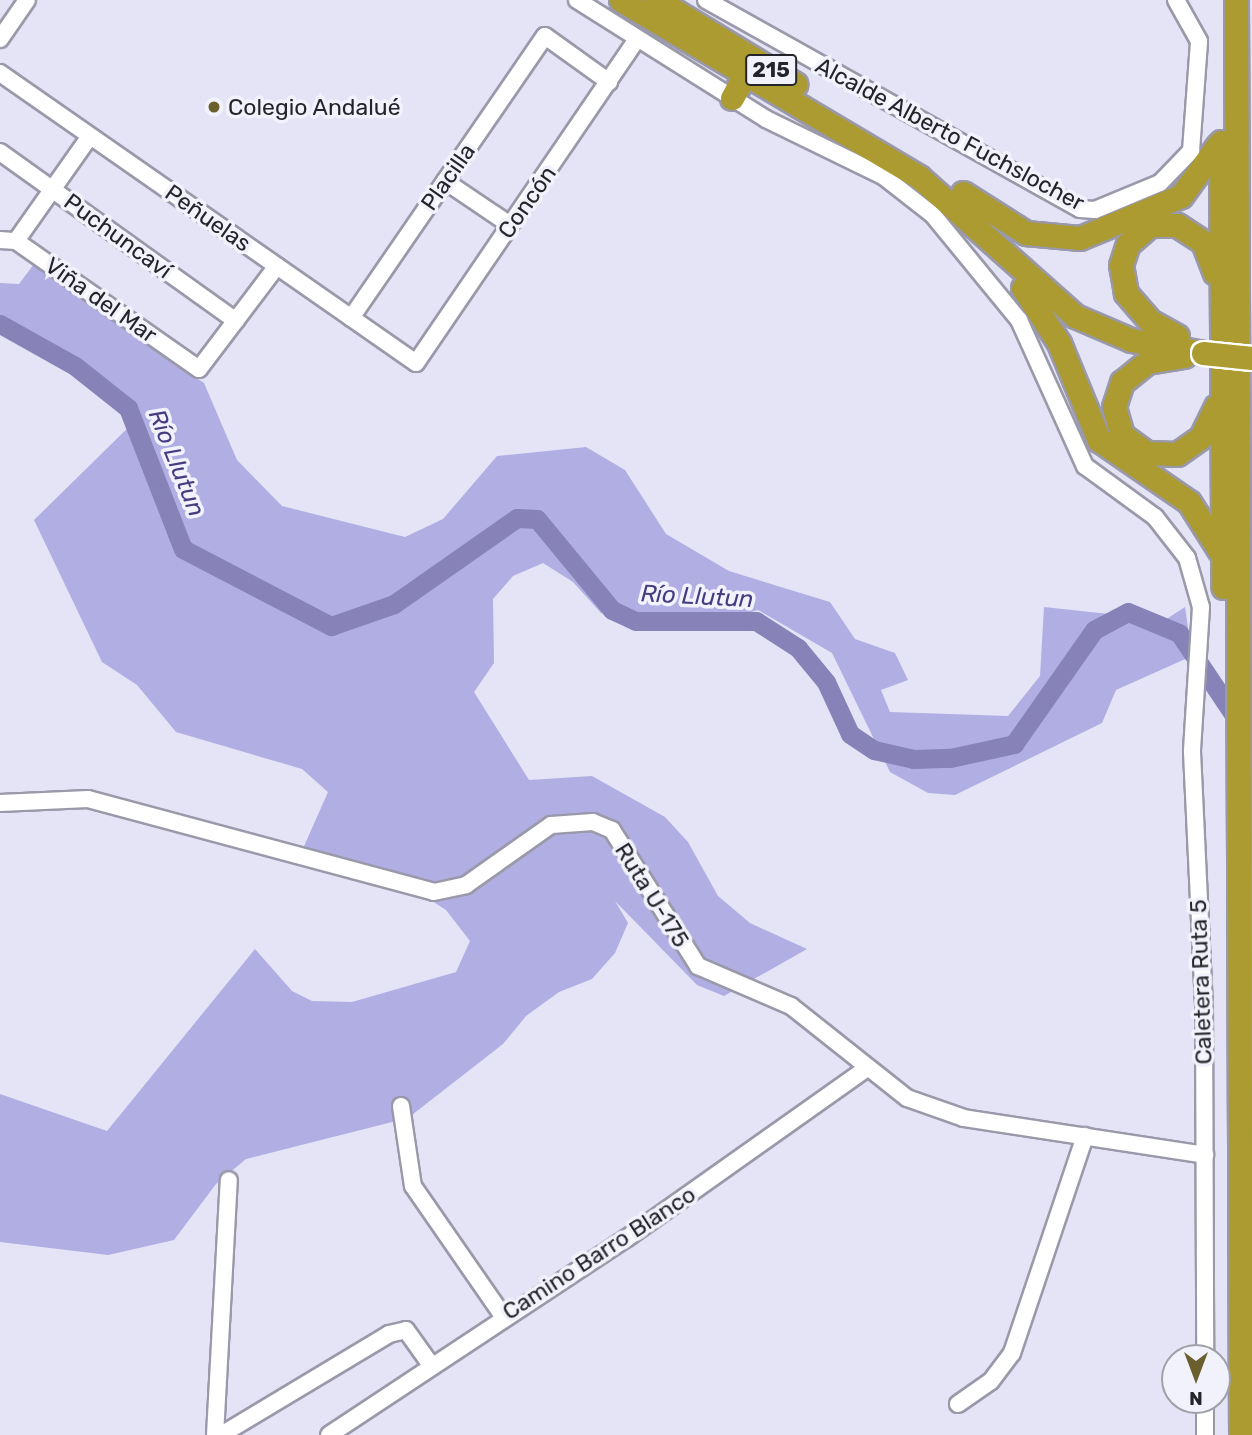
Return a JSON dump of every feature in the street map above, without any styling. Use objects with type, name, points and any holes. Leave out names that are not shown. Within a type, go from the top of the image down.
[{"type":"highway","name":"Alcalde Alberto Fuchslocher","points":[[621,0],[898,162],[989,239],[1046,296],[1089,324],[1132,340],[1204,346],[1252,345]]},
{"type":"highway","name":"Alcalde Alberto Fuchslocher","points":[[657,0],[686,8],[910,153],[963,193],[1071,297],[1109,317],[1252,358]]},
{"type":"highway","points":[[1221,0],[1220,386],[1223,561],[1237,915]]},
{"type":"highway","points":[[1236,0],[1237,915],[1241,1435]]},
{"type":"highway","points":[[732,98],[746,74]]},
{"type":"highway","points":[[963,193],[1026,233],[1080,238],[1181,196],[1206,169],[1221,135]]},
{"type":"highway","points":[[1177,336],[1150,321],[1126,293],[1121,265],[1132,237],[1163,223],[1192,232],[1207,248],[1220,293]]},
{"type":"highway","points":[[989,239],[1052,330],[1092,430],[1116,456],[1189,502],[1210,527],[1223,561]]},
{"type":"highway","points":[[1204,346],[1133,370],[1115,398],[1118,428],[1147,453],[1184,451],[1207,429],[1220,386]]},
{"type":"street","points":[[0,40],[27,0]]},
{"type":"street","points":[[577,0],[636,40],[732,98]]},
{"type":"street","name":"Alcalde Alberto Fuchslocher","points":[[706,0],[1088,210],[1110,208],[1160,183],[1191,151],[1197,135],[1195,29],[1177,1]]},
{"type":"street","name":"Placilla","points":[[351,318],[545,36],[609,82]]},
{"type":"street","name":"Concón","points":[[416,363],[636,40]]},
{"type":"street","name":"Peñuelas","points":[[0,73],[416,363]]},
{"type":"street","name":"Caletera Ruta 5","points":[[732,98],[883,177],[954,237],[1019,320],[1078,456],[1102,483],[1144,509],[1173,536],[1192,569],[1201,607],[1192,752],[1205,1155],[1205,1344]]},
{"type":"street","points":[[8,241],[54,190],[90,136]]},
{"type":"street","name":"Puchuncaví","points":[[2,157],[54,190],[236,321]]},
{"type":"street","points":[[445,181],[510,225]]},
{"type":"street","name":"Viña del Mar","points":[[8,241],[199,369],[236,321]]},
{"type":"street","points":[[236,321],[277,266]]},
{"type":"street","name":"Ruta U-175","points":[[0,803],[88,799],[434,892],[466,885],[551,825],[593,822],[612,830],[698,967],[791,1006],[907,1098],[943,1113],[1205,1155]]},
{"type":"street","name":"Camino Barro Blanco","points":[[330,1435],[503,1316],[627,1238],[867,1068]]},
{"type":"street","points":[[401,1106],[413,1186],[503,1316]]},
{"type":"street","points":[[958,1404],[991,1381],[1012,1353],[1085,1136]]},
{"type":"street","points":[[215,1435],[229,1180]]},
{"type":"street","points":[[221,1435],[389,1334],[406,1330],[431,1365]]},
{"type":"street","points":[[1205,1414],[1205,1435]]},
{"type":"shaded area","points":[[34,264],[204,383],[237,460],[282,506],[405,537],[443,519],[497,456],[586,447],[625,470],[666,534],[729,571],[830,602],[855,639],[895,653],[908,680],[881,690],[890,712],[1008,716],[1040,676],[1044,607],[1165,620],[1185,607],[1192,656],[1116,690],[1102,723],[955,795],[928,793],[890,772],[832,653],[758,610],[691,629],[648,630],[601,613],[573,582],[543,563],[513,576],[493,599],[494,663],[474,692],[529,780],[592,776],[665,817],[688,842],[718,896],[750,923],[807,949],[724,996],[697,985],[615,901],[628,923],[615,953],[592,979],[559,992],[526,1016],[503,1044],[408,1118],[246,1159],[216,1184],[174,1240],[108,1255],[0,1242],[0,1094],[107,1131],[255,949],[292,991],[312,1001],[352,1002],[456,972],[470,941],[446,910],[412,888],[301,853],[328,792],[302,769],[176,732],[137,685],[102,662],[34,520],[141,415],[132,401],[46,340],[16,324],[0,326],[0,283],[19,284]]},
{"type":"waterway","name":"Río Llutun","points":[[0,324],[75,366],[128,408],[183,549],[331,626],[394,604],[517,518],[537,519],[612,610],[636,621],[756,621],[798,648],[826,682],[850,734],[874,750],[914,759],[950,758],[1014,744],[1094,630],[1128,612],[1179,633],[1252,742]]},
{"type":"place","name":"Colegio Andalué","points":[[214,107]]}]
